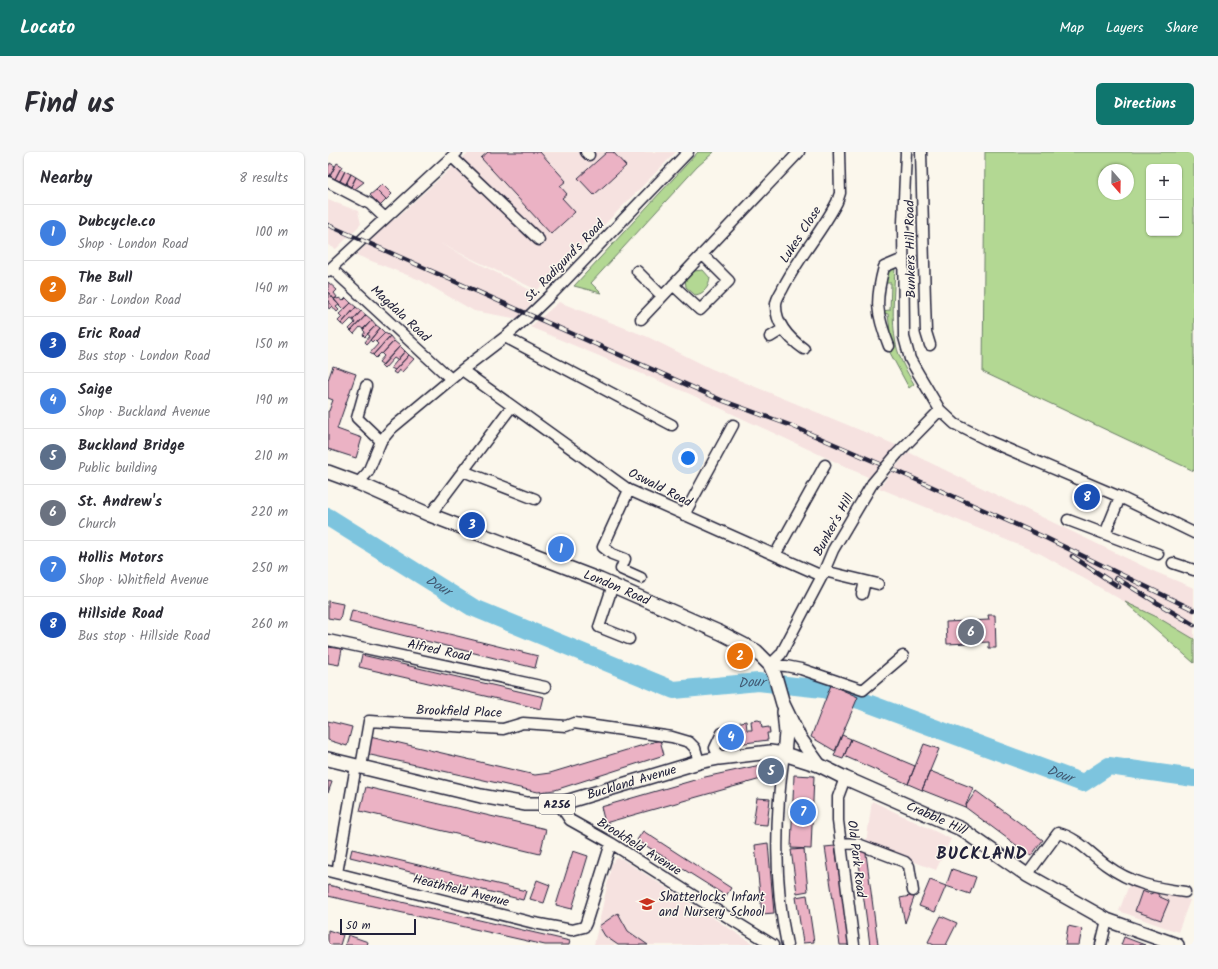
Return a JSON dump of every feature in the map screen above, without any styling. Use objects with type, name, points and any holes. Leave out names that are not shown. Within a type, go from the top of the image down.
[{"type":"main road","name":"London Road","points":[[328,472],[358,483],[430,514],[613,585],[721,633],[756,651],[772,670],[784,704],[799,738],[819,765]]},
{"type":"main road","name":"London Road","points":[[784,704],[786,733],[784,754]]},
{"type":"main road","name":"Buckland Avenue","points":[[328,759],[481,796],[526,804],[559,804],[699,762],[719,758],[770,752],[784,754],[819,765]]},
{"type":"main road","name":"Crabble Hill","points":[[819,765],[961,829],[1027,875],[1107,920],[1177,945]]},
{"type":"street","name":"St. Radigund's Road","points":[[381,441],[402,419],[528,317],[554,292],[688,152]]},
{"type":"street","points":[[640,319],[799,152]]},
{"type":"street","name":"Lukes Close","points":[[804,348],[792,340],[783,329],[776,315],[776,303],[786,282],[837,202],[840,193],[839,152]]},
{"type":"street","name":"Bunkers Hill Road","points":[[906,152],[903,223],[904,337],[910,359],[940,410],[955,424],[991,442],[1120,497],[1194,533]]},
{"type":"street","name":"Bunkers Hill Road","points":[[921,152],[926,332],[930,345]]},
{"type":"street","points":[[330,269],[455,154],[539,240]]},
{"type":"street","points":[[328,182],[370,204],[386,218]]},
{"type":"street","points":[[673,285],[700,310],[729,281],[702,254]]},
{"type":"street","name":"Bunkers Hill Road","points":[[889,346],[878,314],[878,288],[884,267],[903,259]]},
{"type":"street","name":"Magdala Road","points":[[330,269],[451,379]]},
{"type":"street","points":[[637,271],[662,296]]},
{"type":"street","points":[[770,337],[783,329]]},
{"type":"street","points":[[505,337],[672,425]]},
{"type":"street","name":"Oswald Road","points":[[462,370],[630,490],[775,555],[823,574],[878,584]]},
{"type":"street","points":[[358,483],[368,472],[381,441],[356,418],[366,386]]},
{"type":"street","points":[[430,514],[512,406]]},
{"type":"street","name":"Bunker's Hill","points":[[772,670],[823,574],[833,550],[872,484],[897,454],[940,410]]},
{"type":"street","points":[[684,515],[733,425]]},
{"type":"street","points":[[775,555],[825,465]]},
{"type":"street","points":[[463,471],[535,499]]},
{"type":"street","points":[[630,490],[603,547],[612,554],[625,559],[621,569],[641,578]]},
{"type":"street","points":[[1105,534],[1120,497]]},
{"type":"street","points":[[1068,520],[1158,554]]},
{"type":"street","points":[[1173,563],[1194,570]]},
{"type":"street","points":[[862,594],[865,581]]},
{"type":"street","points":[[613,585],[599,627],[628,639]]},
{"type":"street","name":"Alfred Road","points":[[328,640],[545,687]]},
{"type":"street","points":[[772,670],[786,666],[801,669],[863,690],[903,656]]},
{"type":"street","name":"Brookfield Place","points":[[358,767],[369,721],[503,729],[523,723],[566,726],[574,723],[672,737],[689,742],[695,748],[699,762]]},
{"type":"street","points":[[719,758],[716,748],[722,733]]},
{"type":"street","points":[[784,754],[778,818],[778,852],[782,921],[787,945]]},
{"type":"street","points":[[332,872],[358,767]]},
{"type":"street","name":"Old Park Road","points":[[845,778],[838,797],[838,820],[854,945]]},
{"type":"street","name":"Brookfield Avenue","points":[[559,804],[570,820],[612,843],[773,945]]},
{"type":"street","points":[[1027,875],[1058,833],[1067,835],[1108,866],[1140,884],[1185,892]]},
{"type":"street","name":"Heathfield Avenue","points":[[332,872],[534,923],[572,930],[584,927],[586,923],[612,843]]},
{"type":"street","points":[[840,843],[858,844],[905,862],[909,866],[913,891]]},
{"type":"street","points":[[1101,945],[1107,920]]},
{"type":"shaded area","points":[[469,152],[676,152],[537,290],[439,243],[538,294],[519,319],[474,311],[420,280],[356,255],[392,220],[394,220]]},
{"type":"shaded area","points":[[328,200],[358,211],[361,224],[336,249],[328,245]]},
{"type":"shaded area","points":[[559,302],[648,337],[712,369],[896,445],[872,479],[690,394],[530,327]]},
{"type":"shaded area","points":[[908,452],[1153,571],[1194,588],[1194,663],[1125,602],[1041,554],[879,488]]},
{"type":"shaded area","points":[[872,801],[951,839],[936,870],[866,844]]},
{"type":"shaded area","name":"Shatterlocks Infant and Nursery School","points":[[617,858],[622,859],[755,945],[594,945],[612,863]]},
{"type":"shaded area","points":[[1129,885],[1190,900],[1178,932],[1119,911]]},
{"type":"green space","points":[[698,152],[714,152],[697,167],[591,283],[601,293],[574,286]]},
{"type":"green space","points":[[985,152],[1194,152],[1194,471],[983,372]]},
{"type":"green space","points":[[895,267],[893,306],[894,335],[899,355],[914,384],[909,388],[888,349],[888,334],[890,331],[888,314],[883,313],[882,311],[890,310],[891,283],[883,283],[887,271]]},
{"type":"green space","points":[[703,270],[710,278],[706,290],[695,295],[686,287],[685,279],[694,271]]},
{"type":"green space","points":[[1125,602],[1157,617],[1194,639],[1194,663]]},
{"type":"building","points":[[488,152],[540,152],[566,181],[560,186],[567,194],[562,198],[575,212],[551,234],[481,158]]},
{"type":"building","points":[[607,152],[613,152],[626,166],[594,195],[578,178]]},
{"type":"building","points":[[330,163],[335,166],[330,176],[328,175],[328,167]]},
{"type":"building","points":[[337,163],[342,166],[335,179],[330,176]]},
{"type":"building","points":[[340,169],[345,171],[340,181],[335,179]]},
{"type":"building","points":[[345,171],[351,174],[346,184],[340,181]]},
{"type":"building","points":[[351,174],[356,177],[351,187],[346,184]]},
{"type":"building","points":[[356,177],[364,182],[355,189],[351,187]]},
{"type":"building","points":[[382,184],[392,194],[386,200],[376,190]]},
{"type":"building","points":[[376,190],[386,200],[380,206],[370,195]]},
{"type":"building","points":[[328,282],[337,290],[334,293],[337,297],[334,299],[328,292]]},
{"type":"building","points":[[328,292],[339,305],[336,307],[339,310],[337,312],[328,301]]},
{"type":"building","points":[[336,298],[343,301],[346,298],[351,303],[344,310],[334,300]]},
{"type":"building","points":[[328,301],[332,306],[329,309],[328,307]]},
{"type":"building","points":[[351,303],[356,307],[341,324],[338,321],[342,317],[339,314]]},
{"type":"building","points":[[356,307],[361,311],[353,320],[351,319],[344,326],[341,324]]},
{"type":"building","points":[[361,311],[366,315],[351,331],[349,329],[355,323],[353,320]]},
{"type":"building","points":[[366,315],[372,320],[363,329],[360,327],[354,334],[351,331]]},
{"type":"building","points":[[372,320],[376,325],[365,337],[363,335],[365,332],[363,330]]},
{"type":"building","points":[[376,325],[380,328],[367,344],[365,342],[370,336],[367,334]]},
{"type":"building","points":[[380,328],[385,333],[376,342],[374,340],[372,342],[370,340]]},
{"type":"building","points":[[385,333],[390,336],[373,355],[370,353],[378,344],[376,342]]},
{"type":"building","points":[[390,336],[394,341],[382,354],[381,353],[376,358],[373,355]]},
{"type":"building","points":[[394,341],[400,346],[383,365],[379,362],[384,356],[382,354]]},
{"type":"building","points":[[400,346],[405,351],[397,360],[394,358],[384,369],[381,366]]},
{"type":"building","points":[[405,351],[409,355],[395,370],[391,368]]},
{"type":"building","points":[[409,355],[414,359],[402,372],[399,370],[396,374],[393,372]]},
{"type":"building","points":[[333,366],[356,374],[337,429],[362,438],[356,458],[328,449],[328,411],[333,400],[328,398],[328,380]]},
{"type":"building","points":[[328,601],[343,604],[340,620],[328,618]]},
{"type":"building","points":[[352,610],[538,656],[535,668],[349,622]]},
{"type":"building","points":[[988,615],[995,615],[996,648],[989,648],[989,642],[947,644],[946,622],[989,620]]},
{"type":"building","points":[[328,647],[342,649],[339,665],[328,663]]},
{"type":"building","points":[[362,655],[544,697],[541,709],[359,667]]},
{"type":"building","points":[[831,685],[858,697],[835,751],[811,737]]},
{"type":"building","points":[[328,721],[352,727],[347,746],[328,740]]},
{"type":"building","points":[[746,721],[747,730],[752,730],[751,721],[761,721],[762,728],[769,727],[770,733],[767,733],[768,740],[730,745],[728,743],[727,739],[730,732],[738,731],[736,723]]},
{"type":"building","points":[[842,735],[851,739],[843,759],[834,756]]},
{"type":"building","points":[[370,736],[535,775],[550,773],[660,740],[664,755],[555,790],[538,792],[366,754]]},
{"type":"building","points":[[851,739],[915,766],[908,784],[844,756]]},
{"type":"building","points":[[924,744],[939,749],[922,790],[908,784]]},
{"type":"building","points":[[776,763],[775,777],[768,777],[765,764]]},
{"type":"building","points":[[765,764],[768,777],[605,823],[601,807],[705,777]]},
{"type":"building","points":[[930,771],[973,788],[965,807],[922,790]]},
{"type":"building","points":[[794,775],[814,776],[811,849],[791,848]]},
{"type":"building","points":[[328,781],[332,782],[328,793]]},
{"type":"building","points":[[366,787],[546,829],[540,854],[360,811]]},
{"type":"building","points":[[976,791],[1043,840],[1031,856],[965,807]]},
{"type":"building","points":[[757,798],[770,799],[767,825],[753,824]]},
{"type":"building","points":[[643,831],[731,888],[726,896],[637,840]]},
{"type":"building","points":[[768,843],[774,913],[762,914],[755,845]]},
{"type":"building","points":[[835,846],[850,945],[840,945],[825,847]]},
{"type":"building","points":[[865,846],[878,945],[870,945],[857,848]]},
{"type":"building","points":[[352,849],[526,891],[523,900],[350,857]]},
{"type":"building","points":[[804,849],[808,891],[797,893],[791,850]]},
{"type":"building","points":[[573,851],[588,856],[572,909],[556,905]]},
{"type":"building","points":[[952,869],[976,877],[970,894],[946,886]]},
{"type":"building","points":[[537,880],[550,885],[544,903],[530,899]]},
{"type":"building","points":[[930,880],[946,886],[935,912],[919,906]]},
{"type":"building","points":[[328,885],[570,941],[569,945],[545,945],[328,896]]},
{"type":"building","points":[[1142,891],[1150,894],[1155,892],[1160,897],[1169,901],[1161,920],[1135,911]]},
{"type":"building","points":[[807,895],[814,942],[803,943],[796,897]]},
{"type":"building","points":[[915,895],[905,923],[900,898]]},
{"type":"building","points":[[618,913],[628,931],[648,945],[618,945],[605,936],[599,926]]},
{"type":"building","points":[[941,916],[957,923],[946,945],[934,945],[928,942]]},
{"type":"building","points":[[1068,926],[1082,929],[1079,945],[1065,945]]},
{"type":"building","points":[[328,930],[343,935],[340,945],[328,945]]},
{"type":"building","points":[[348,935],[368,942],[367,945],[345,945]]},
{"type":"building","points":[[1124,937],[1145,945],[1121,945]]},
{"type":"waterway","name":"Dour","points":[[328,517],[472,607],[674,690],[758,682],[823,689],[862,701],[1083,783],[1109,766],[1194,778]]},
{"type":"railway","points":[[328,225],[721,400],[792,426],[908,476],[1046,538],[1194,610]]},
{"type":"railway","points":[[1072,556],[1119,587]]},
{"type":"railway","points":[[1116,578],[1194,625]]},
{"type":"place","name":"Hillside Road","points":[[1087,497]]},
{"type":"place","name":"Eric Road","points":[[472,525]]},
{"type":"place","name":"Dubcycle.co","points":[[561,549]]},
{"type":"place","name":"St. Andrew's","points":[[971,632]]},
{"type":"place","name":"The Bull","points":[[740,656]]},
{"type":"place","name":"Saige","points":[[731,737]]},
{"type":"place","name":"Buckland Bridge","points":[[771,771]]},
{"type":"place","name":"Hollis Motors","points":[[803,812]]},
{"type":"place","name":"Shatterlocks Infant and Nursery School","points":[[647,904]]},
{"type":"district","name":"BUCKLAND","points":[[982,854]]}]
